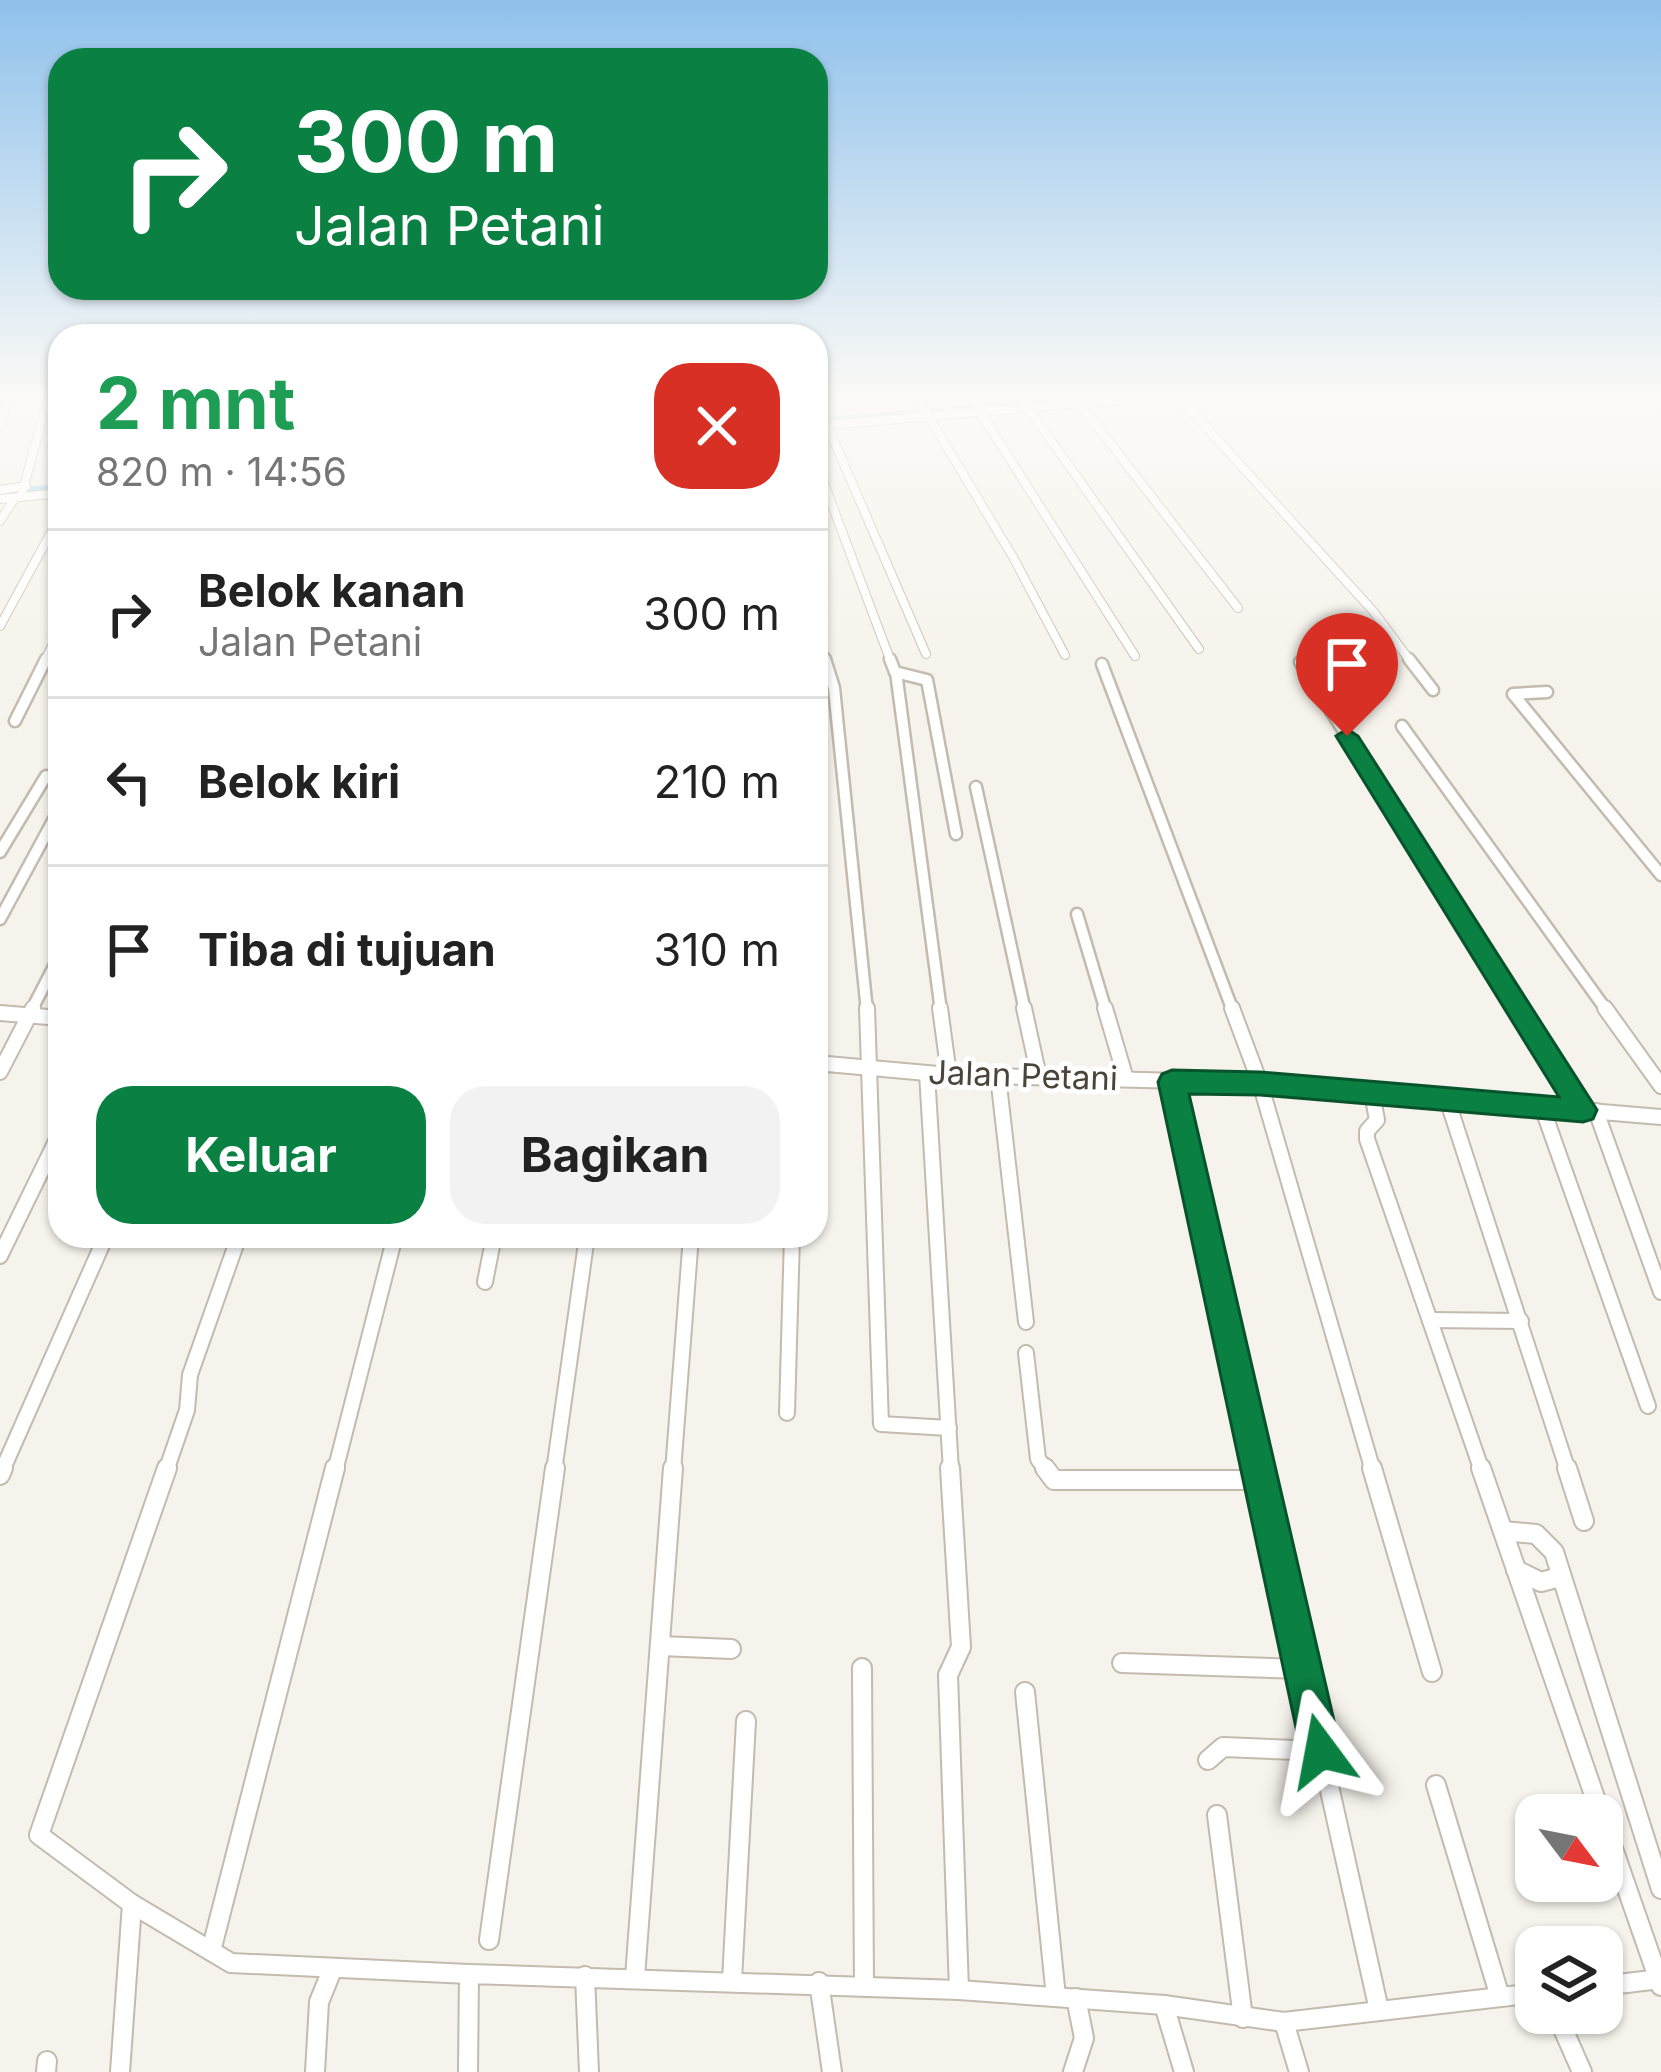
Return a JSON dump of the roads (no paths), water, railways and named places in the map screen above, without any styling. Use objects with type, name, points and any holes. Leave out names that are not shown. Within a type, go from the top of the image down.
[{"type":"street","points":[[5,491],[48,494]]},
{"type":"street","points":[[852,491],[926,654]]},
{"type":"street","points":[[974,491],[1065,655]]},
{"type":"street","points":[[1032,491],[1135,656]]},
{"type":"street","points":[[1087,491],[1199,649]]},
{"type":"street","points":[[1146,491],[1238,608]]},
{"type":"street","points":[[1264,491],[1373,611],[1433,690]]},
{"type":"street","points":[[0,499],[22,493]]},
{"type":"street","points":[[0,521],[22,493]]},
{"type":"street","points":[[828,494],[896,672],[949,1076]]},
{"type":"street","points":[[0,626],[48,538]]},
{"type":"street","points":[[15,721],[48,654]]},
{"type":"street","points":[[1300,662],[1594,1116],[1661,1292]]},
{"type":"street","points":[[828,663],[848,809],[871,1064],[881,1424],[884,1428],[949,1429]]},
{"type":"street","points":[[1102,664],[1262,1091],[1432,1672]]},
{"type":"street","points":[[896,672],[926,680],[956,834]]},
{"type":"street","points":[[828,680],[833,679]]},
{"type":"street","points":[[1547,692],[1513,694],[1661,874]]},
{"type":"street","points":[[1402,726],[1661,1087]]},
{"type":"street","points":[[0,852],[46,776]]},
{"type":"street","points":[[976,787],[1039,1077]]},
{"type":"street","points":[[0,919],[48,830]]},
{"type":"street","points":[[1077,914],[1126,1079]]},
{"type":"street","points":[[0,1072],[48,981]]},
{"type":"street","points":[[0,1013],[48,1017]]},
{"type":"street","name":"Jalan Petani","points":[[828,1063],[871,1064],[927,1078],[1126,1079],[1173,1089],[1373,1096],[1544,1115],[1661,1117]]},
{"type":"street","points":[[998,1076],[1026,1322]]},
{"type":"street","points":[[927,1078],[961,1647],[948,1676],[959,1990]]},
{"type":"street","points":[[1173,1089],[1379,2010]]},
{"type":"street","points":[[1373,1096],[1378,1120],[1367,1131],[1367,1138],[1594,1794]]},
{"type":"street","points":[[1448,1102],[1584,1521]]},
{"type":"street","points":[[1544,1115],[1648,1406]]},
{"type":"street","points":[[0,1256],[48,1158]]},
{"type":"street","points":[[0,1475],[101,1248]]},
{"type":"street","points":[[234,1248],[190,1375],[187,1410],[39,1834],[132,1904],[211,1951],[244,1967],[819,1982],[1164,2005],[1284,2022],[1515,1995]]},
{"type":"street","points":[[211,1951],[392,1248]]},
{"type":"street","points":[[485,1282],[492,1248]]},
{"type":"street","points":[[489,1940],[585,1248]]},
{"type":"street","points":[[635,1977],[690,1248]]},
{"type":"street","points":[[787,1413],[792,1248]]},
{"type":"street","points":[[1430,1320],[1521,1321]]},
{"type":"street","points":[[1026,1353],[1038,1459],[1054,1480],[1261,1480]]},
{"type":"street","points":[[1503,1531],[1544,1538],[1559,1571],[1661,1888]]},
{"type":"street","points":[[1516,1570],[1541,1582],[1556,1578],[1559,1571]]},
{"type":"street","points":[[661,1646],[731,1649]]},
{"type":"street","points":[[1122,1663],[1303,1669]]},
{"type":"street","points":[[862,1668],[864,1985]]},
{"type":"street","points":[[1025,1692],[1066,1998],[1084,2038],[1072,2072]]},
{"type":"street","points":[[731,1980],[746,1721]]},
{"type":"street","points":[[1208,1760],[1222,1747],[1321,1751]]},
{"type":"street","points":[[1436,1785],[1500,1997]]},
{"type":"street","points":[[1217,1815],[1243,2018]]},
{"type":"street","points":[[1623,1868],[1653,1942],[1660,1981],[1623,1984]]},
{"type":"street","points":[[120,2072],[132,1904]]},
{"type":"street","points":[[315,2072],[319,2002],[332,1970]]},
{"type":"street","points":[[468,2072],[469,1974]]},
{"type":"street","points":[[584,1976],[589,2072]]},
{"type":"street","points":[[819,1982],[832,2072]]},
{"type":"street","points":[[1164,2005],[1184,2072]]},
{"type":"street","points":[[1284,2022],[1299,2072]]},
{"type":"street","points":[[1565,2034],[1582,2072]]},
{"type":"waterway","points":[[0,493],[28,491]]},
{"type":"waterway","points":[[828,1072],[838,1072]]},
{"type":"waterway","points":[[1141,1087],[1168,1088]]},
{"type":"waterway","points":[[1177,1089],[1258,1094]]},
{"type":"waterway","points":[[1267,1095],[1365,1102]]},
{"type":"waterway","points":[[1381,1103],[1443,1108]]},
{"type":"waterway","points":[[1459,1109],[1539,1115]]},
{"type":"waterway","points":[[1548,1115],[1593,1119]]},
{"type":"waterway","points":[[1602,1119],[1647,1123]]}]
